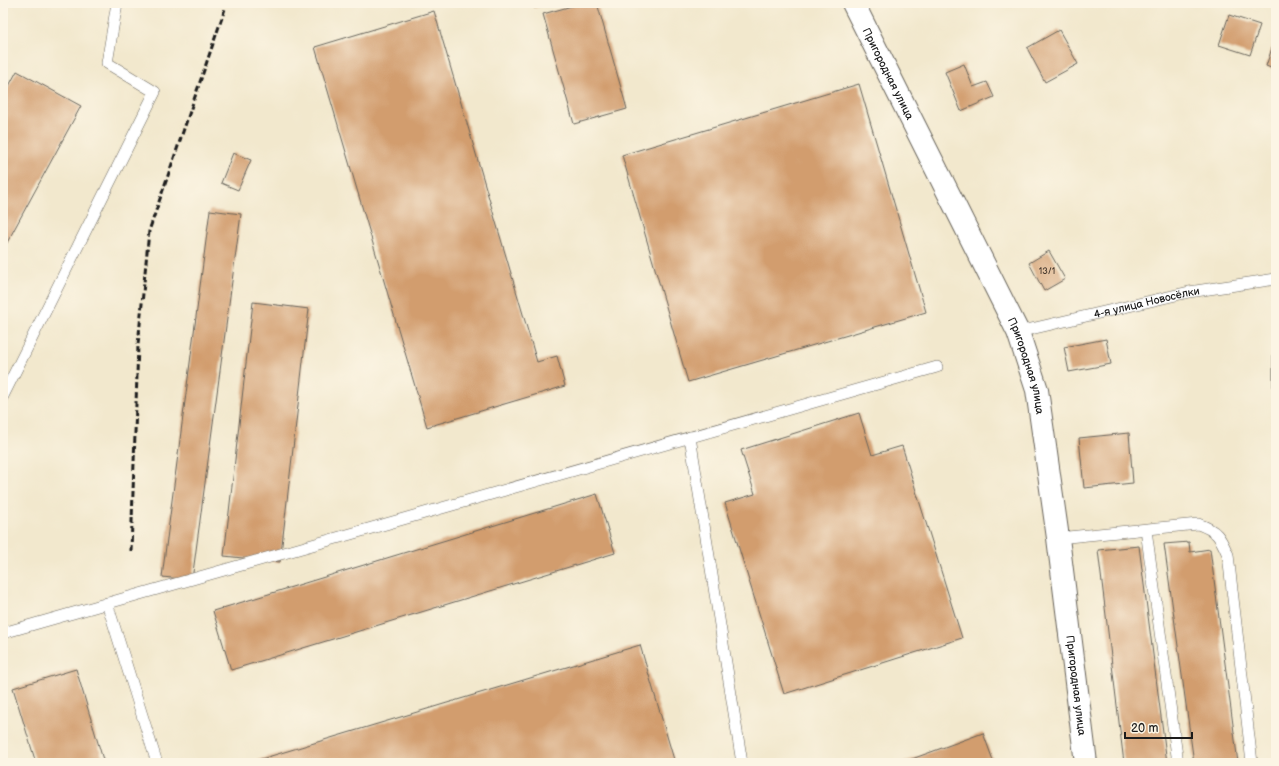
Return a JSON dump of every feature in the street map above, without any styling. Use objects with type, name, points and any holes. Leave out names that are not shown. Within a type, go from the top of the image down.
[{"type":"street","name":"Пригородная улица","points":[[853,3],[1018,332],[1037,390],[1058,538],[1086,763]]},
{"type":"lane","points":[[3,396],[155,92],[107,63],[117,3]]},
{"type":"lane","name":"4-я улица Новосёлки","points":[[1018,332],[1189,292],[1276,279]]},
{"type":"lane","points":[[3,633],[937,367]]},
{"type":"lane","points":[[690,437],[742,763]]},
{"type":"lane","points":[[1058,538],[1198,524],[1211,529],[1221,539],[1228,555],[1252,763]]},
{"type":"lane","points":[[1146,530],[1178,763]]},
{"type":"lane","points":[[107,603],[157,763]]},
{"type":"building","points":[[533,3],[552,3],[534,8]]},
{"type":"building","points":[[583,3],[597,3],[627,109],[574,124],[543,14]]},
{"type":"building","points":[[434,11],[537,362],[557,356],[565,386],[427,427],[315,47]]},
{"type":"building","points":[[1229,15],[1260,25],[1250,55],[1219,45]]},
{"type":"building","points":[[1059,30],[1078,64],[1045,82],[1027,48]]},
{"type":"building","points":[[1274,42],[1276,42],[1276,70],[1266,66]]},
{"type":"building","points":[[964,64],[973,87],[987,82],[994,97],[961,111],[945,72]]},
{"type":"building","points":[[17,71],[81,106],[3,250],[3,97]]},
{"type":"building","points":[[859,84],[926,312],[688,382],[622,155]]},
{"type":"building","points":[[233,153],[251,160],[238,190],[221,183]]},
{"type":"building","points":[[210,210],[241,214],[192,580],[162,577]]},
{"type":"building","points":[[1049,251],[1065,279],[1044,291],[1029,263]]},
{"type":"building","points":[[253,302],[309,309],[280,562],[224,556]]},
{"type":"building","points":[[1273,325],[1276,325],[1276,394],[1273,394]]},
{"type":"building","points":[[1106,339],[1111,364],[1069,372],[1064,347]]},
{"type":"building","points":[[859,413],[872,455],[902,446],[962,638],[784,694],[725,503],[755,494],[741,450]]},
{"type":"building","points":[[1129,433],[1133,483],[1084,488],[1079,438]]},
{"type":"building","points":[[597,494],[615,553],[231,670],[213,611]]},
{"type":"building","points":[[1189,542],[1190,552],[1210,549],[1238,763],[1194,763],[1164,544]]},
{"type":"building","points":[[1139,546],[1167,763],[1124,763],[1098,550]]},
{"type":"building","points":[[640,645],[675,763],[251,763],[251,762]]},
{"type":"building","points":[[76,669],[104,763],[36,763],[13,688]]},
{"type":"building","points":[[983,733],[994,763],[901,763]]},
{"type":"railway","points":[[131,551],[138,345],[149,231],[227,3]]}]
